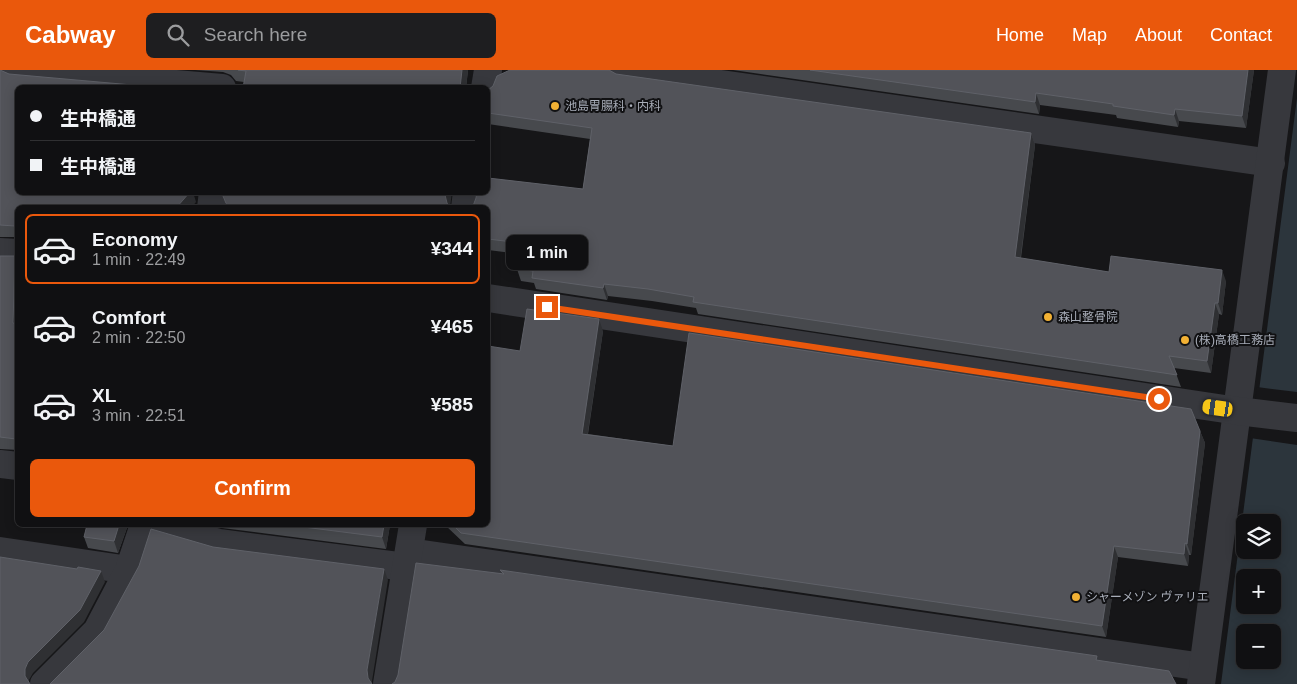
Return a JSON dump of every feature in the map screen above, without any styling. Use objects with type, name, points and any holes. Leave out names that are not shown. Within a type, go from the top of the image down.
[{"type":"street","points":[[15,70],[188,85]]},
{"type":"street","points":[[224,85],[226,70]]},
{"type":"street","points":[[486,85],[488,70]]},
{"type":"street","points":[[623,70],[1271,163]]},
{"type":"street","points":[[163,527],[219,543],[407,559],[1202,676],[1246,411],[1282,70]]},
{"type":"street","points":[[0,252],[15,253]]},
{"type":"street","points":[[490,298],[1297,418]]},
{"type":"street","points":[[0,464],[15,466]]},
{"type":"street","points":[[44,684],[98,631],[129,570],[143,527]]},
{"type":"street","points":[[387,684],[413,527]]},
{"type":"street","points":[[0,551],[129,570]]},
{"type":"shaded area","points":[[1297,98],[1297,684],[1221,684],[1237,559],[1281,559],[1281,514],[1243,514]]},
{"type":"pier","points":[[1257,387],[1297,392],[1297,445],[1250,438]]},
{"type":"building","points":[[0,70],[9,74],[132,85],[15,85],[15,195],[187,195],[179,205],[15,205],[15,226],[0,225]]},
{"type":"building","points":[[238,70],[462,70],[460,85],[244,85],[246,71]]},
{"type":"building","points":[[510,70],[609,70],[616,74],[1031,133],[1015,257],[1109,272],[1111,256],[1222,270],[1218,303],[1215,303],[1207,361],[1169,356],[1177,375],[693,302],[694,297],[648,289],[604,284],[603,288],[532,278],[533,271],[517,269],[521,243],[490,239],[490,205],[473,205],[476,195],[490,195],[490,178],[583,189],[592,128],[490,113],[490,88],[497,76]]},
{"type":"building","points":[[810,70],[1248,70],[1242,116],[1175,109],[1174,115],[1036,93],[1035,102]]},
{"type":"building","points":[[445,195],[448,205],[227,205],[223,196]]},
{"type":"building","points":[[0,256],[15,256],[13,323],[15,323],[15,439],[0,437]]},
{"type":"building","points":[[527,309],[599,319],[582,434],[673,446],[689,333],[1191,409],[1200,431],[1187,544],[1185,543],[1184,554],[1114,546],[1102,626],[461,533],[455,527],[490,527],[490,346],[520,351]]},
{"type":"building","points":[[86,527],[118,527],[114,541],[84,537]]},
{"type":"building","points":[[304,527],[384,527],[382,537]]},
{"type":"building","points":[[151,529],[213,547],[384,569],[367,670],[368,678],[372,684],[50,684],[104,630],[139,566]]},
{"type":"building","points":[[0,557],[101,571],[80,610],[28,662],[25,676],[30,684],[0,684]]},
{"type":"building","points":[[416,563],[504,574],[500,570],[1097,656],[1096,660],[1169,671],[1176,684],[392,684],[398,675]]},
{"type":"place","name":"池島胃腸科・内科","points":[[555,106]]},
{"type":"place","name":"森山整骨院","points":[[1048,317]]},
{"type":"place","name":"(株)高橋工務店","points":[[1185,340]]},
{"type":"place","name":"シャーメゾン ヴァリエ","points":[[1076,597]]},
{"type":"route","points":[[547,307],[1159,399]]}]
